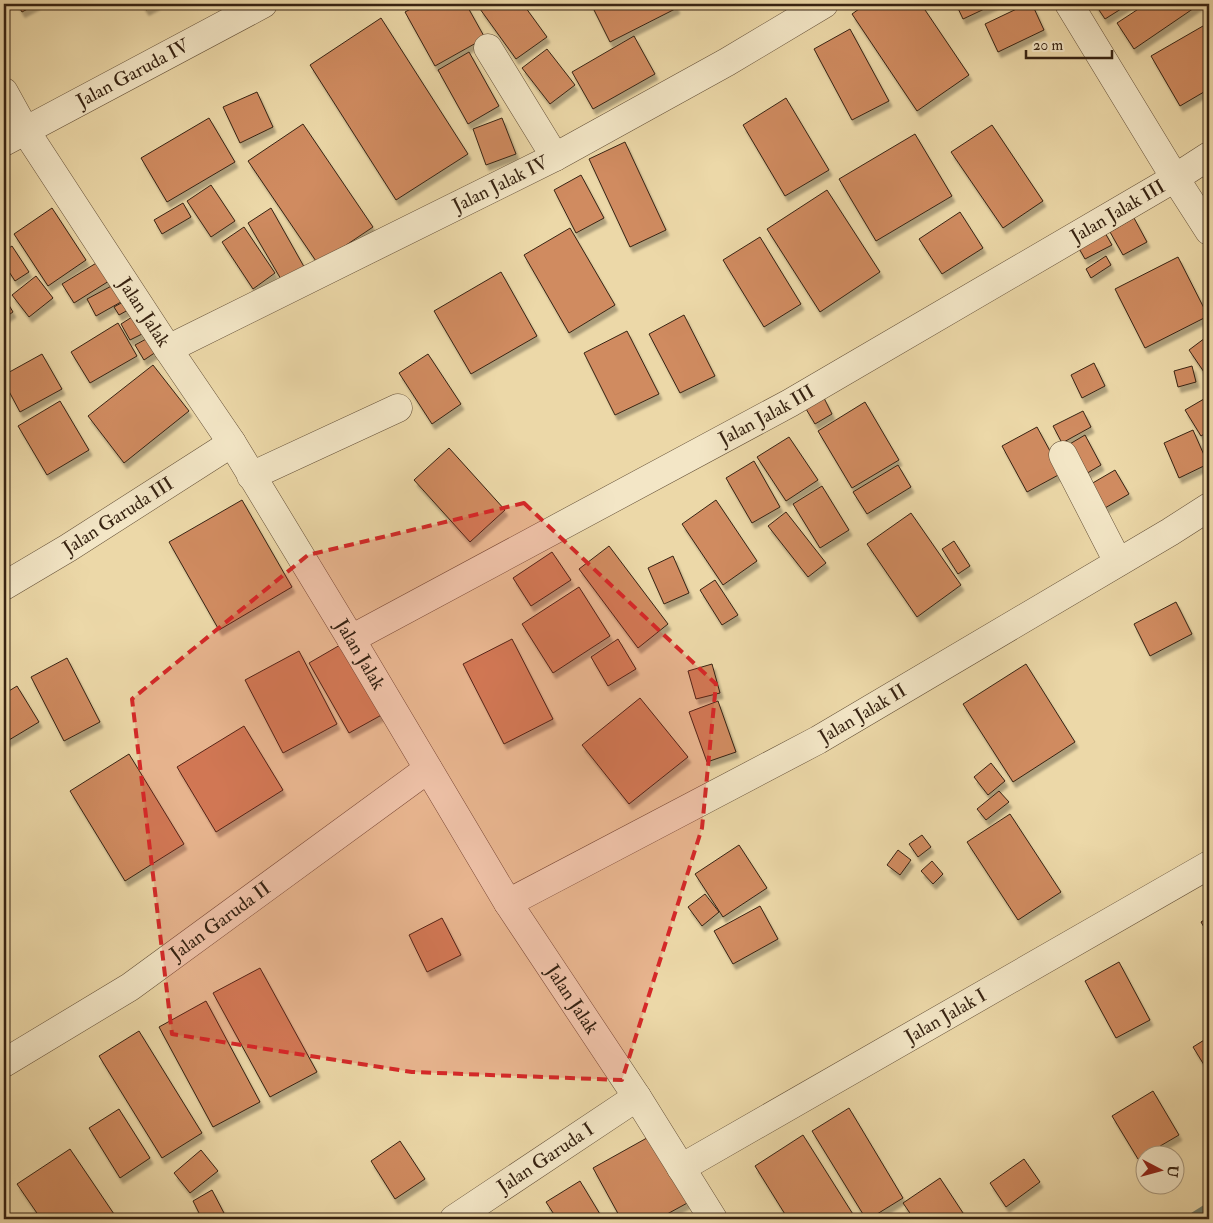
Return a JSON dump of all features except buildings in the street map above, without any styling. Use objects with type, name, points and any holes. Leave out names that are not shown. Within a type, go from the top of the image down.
[{"type":"street","name":"Jalan Garuda IV","points":[[15,136],[263,4]]},
{"type":"street","name":"Jalan Jalak IV","points":[[168,349],[555,157],[727,62],[824,4]]},
{"type":"street","points":[[1070,4],[1209,231]]},
{"type":"street","points":[[488,48],[555,157]]},
{"type":"street","name":"Jalan Jalak","points":[[4,92],[15,136],[168,349],[232,443],[508,903],[636,1097],[713,1219]]},
{"type":"street","name":"Jalan Jalak III","points":[[351,639],[790,403],[1175,178],[1209,156]]},
{"type":"street","points":[[251,476],[398,408]]},
{"type":"street","name":"Jalan Garuda III","points":[[4,586],[68,548],[232,443]]},
{"type":"street","points":[[1063,455],[1118,562]]},
{"type":"street","name":"Jalan Jalak II","points":[[508,903],[818,740],[1170,532],[1209,506]]},
{"type":"street","name":"Jalan Garuda II","points":[[4,1063],[130,987],[428,769]]},
{"type":"street","name":"Jalan Jalak I","points":[[681,1168],[1209,865]]},
{"type":"street","name":"Jalan Garuda I","points":[[454,1219],[636,1097]]},
{"type":"highlighted area","points":[[524,503],[716,684],[702,828],[622,1080],[412,1072],[172,1034],[132,699],[308,555]]},
{"type":"waterway","points":[[1190,1219],[1209,1207]]}]
